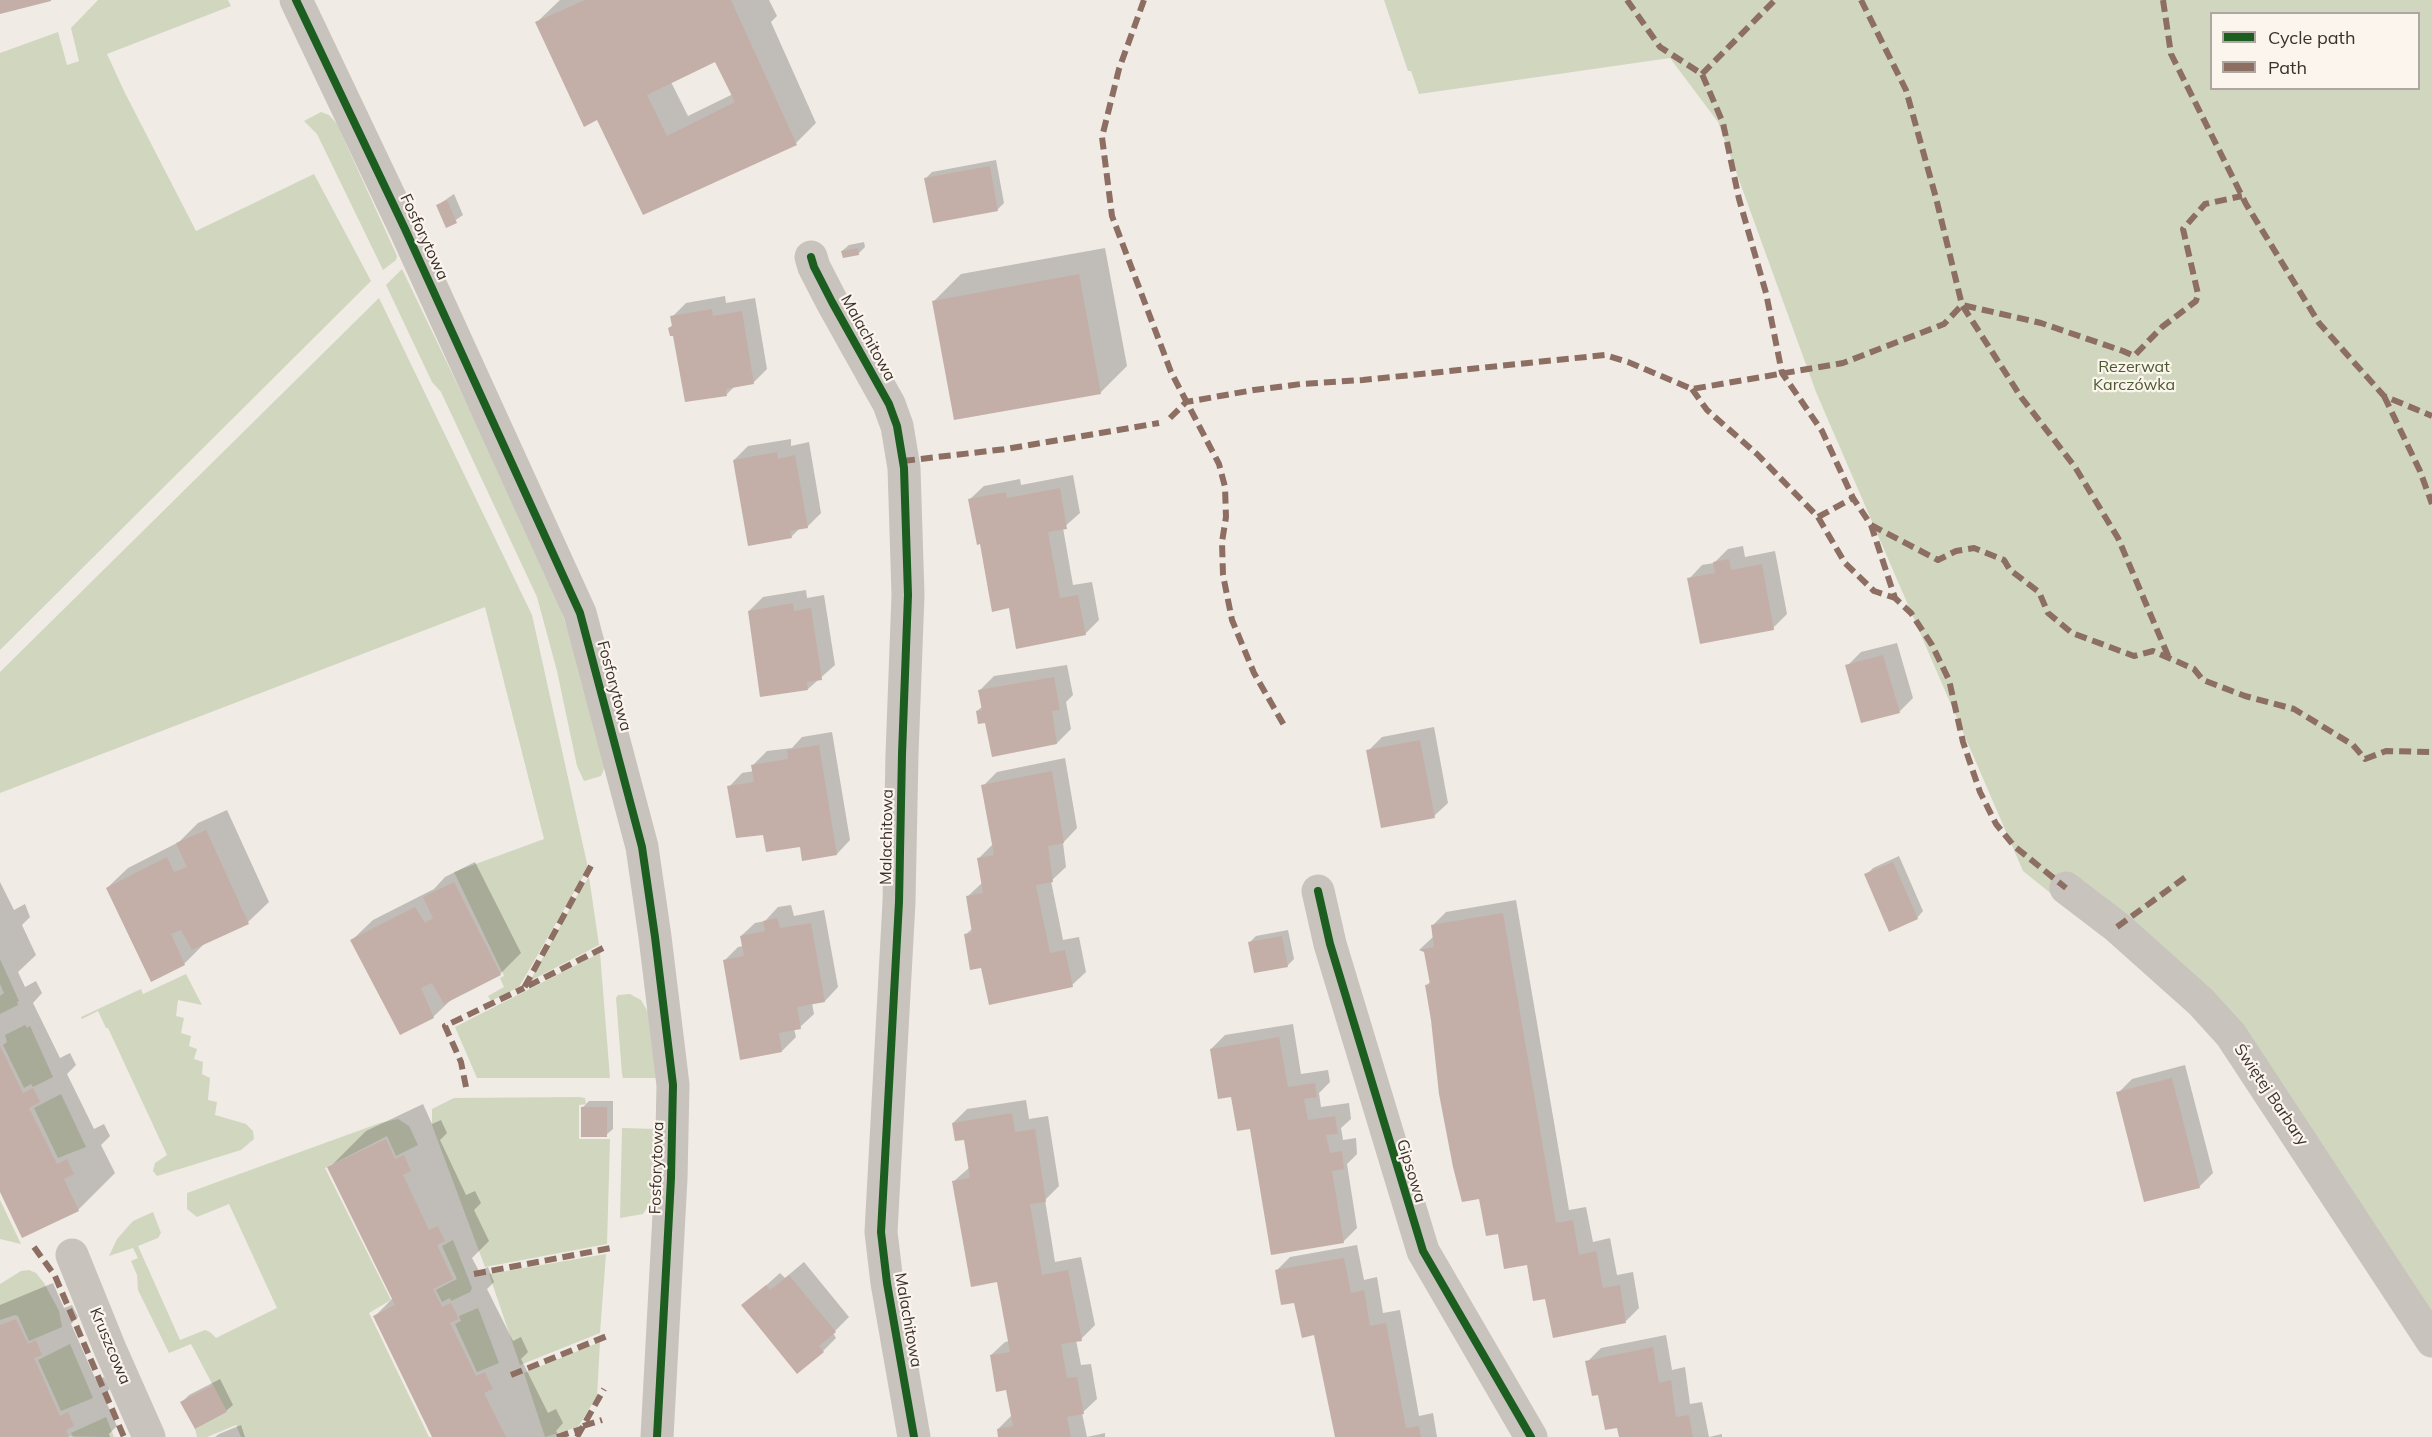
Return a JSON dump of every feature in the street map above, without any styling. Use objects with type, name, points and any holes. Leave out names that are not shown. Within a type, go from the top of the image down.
[{"type":"street","name":"Fosforytowa","points":[[296,0],[409,237],[580,613],[642,847],[656,937],[673,1085],[671,1178],[657,1437]]},
{"type":"street","name":"Malachitowa","points":[[811,257],[827,294],[889,404],[897,426],[903,461],[908,594],[899,902],[882,1232],[887,1282],[914,1437]]},
{"type":"street","name":"Świętej Barbary","points":[[2066,888],[2117,927],[2200,1002],[2231,1035],[2432,1341]]},
{"type":"street","name":"Gipsowa","points":[[1318,891],[1330,944],[1423,1251],[1531,1437]]},
{"type":"street","name":"Kruszcowa","points":[[72,1255],[149,1437]]},
{"type":"green space","points":[[98,0],[228,0],[231,6],[107,54],[124,91],[196,231],[314,174],[371,281],[0,650],[0,53],[58,32],[67,65],[79,61],[71,28]]},
{"type":"green space","name":"Rezerwat Karczówka","points":[[1384,0],[2432,0],[2432,1316],[2244,1049],[2023,871],[1816,392],[1718,122],[1670,58],[1419,94],[1411,71],[1408,71]]},
{"type":"green space","points":[[321,112],[329,115],[337,124],[397,256],[396,260],[383,270],[317,134],[304,121]]},
{"type":"green space","points":[[402,269],[549,575],[576,653],[605,767],[601,776],[584,781],[577,766],[557,671],[537,597],[441,392],[432,382],[386,285]]},
{"type":"green space","points":[[379,298],[532,615],[588,868],[519,987],[491,1001],[488,996],[504,987],[500,978],[504,976],[454,872],[544,839],[485,607],[0,793],[0,672]]},
{"type":"green space","points":[[589,877],[599,945],[530,981],[578,894]]},
{"type":"green space","points":[[600,953],[610,1078],[477,1078],[455,1027]]},
{"type":"green space","points":[[0,959],[19,1001],[18,1005],[0,1014],[0,996],[4,993],[0,984]]},
{"type":"green space","points":[[186,974],[202,1005],[178,1000],[176,1016],[184,1018],[181,1033],[191,1036],[189,1046],[197,1049],[194,1059],[203,1062],[202,1074],[210,1078],[208,1100],[217,1102],[215,1115],[246,1124],[253,1131],[254,1139],[241,1150],[157,1176],[153,1171],[155,1163],[167,1155],[108,1028],[98,1011],[82,1019],[81,1017],[141,989],[143,994]]},
{"type":"green space","points":[[630,994],[641,1000],[648,1012],[656,1078],[623,1078],[616,998],[618,995]]},
{"type":"green space","points":[[25,1025],[27,1028],[30,1026],[53,1077],[33,1087],[31,1084],[24,1088],[3,1045],[7,1042],[5,1035]]},
{"type":"green space","points":[[61,1094],[86,1147],[58,1158],[34,1108]]},
{"type":"green space","points":[[454,1098],[585,1098],[586,1104],[579,1105],[579,1139],[610,1139],[607,1244],[485,1267],[432,1125],[432,1109]]},
{"type":"green space","points":[[398,1119],[409,1126],[418,1145],[396,1156],[387,1136],[325,1168],[391,1300],[369,1313],[429,1437],[241,1437],[236,1425],[207,1437],[197,1437],[195,1429],[227,1412],[191,1344],[169,1353],[138,1290],[137,1275],[131,1261],[138,1258],[133,1248],[109,1256],[117,1239],[133,1221],[153,1212],[161,1233],[158,1238],[138,1246],[180,1340],[205,1330],[216,1338],[277,1308],[229,1204],[197,1217],[187,1209],[187,1193],[380,1123]]},
{"type":"green space","points":[[622,1128],[656,1129],[653,1198],[643,1214],[620,1218]]},
{"type":"green space","points":[[0,1200],[21,1244],[0,1239]]},
{"type":"green space","points":[[453,1240],[472,1288],[470,1292],[451,1301],[450,1298],[442,1302],[436,1290],[457,1279],[442,1246]]},
{"type":"green space","points":[[606,1254],[600,1333],[520,1365],[489,1274]]},
{"type":"green space","points":[[29,1270],[36,1273],[44,1283],[59,1311],[62,1327],[29,1341],[18,1316],[0,1320],[0,1284],[21,1271]]},
{"type":"green space","points":[[478,1308],[499,1363],[477,1372],[455,1324],[461,1321],[459,1316]]},
{"type":"green space","points":[[600,1342],[597,1396],[578,1427],[545,1437],[524,1373]]},
{"type":"green space","points":[[70,1344],[93,1398],[61,1411],[38,1360]]},
{"type":"green space","points":[[106,1417],[114,1437],[73,1437],[71,1433]]},
{"type":"building","points":[[0,0],[51,0],[51,1],[0,14]]},
{"type":"building","points":[[585,0],[731,0],[797,145],[643,215],[597,120],[584,127],[535,22]],"holes":[[[715,62],[735,102],[667,136],[647,95]]]},
{"type":"building","points":[[990,166],[998,211],[933,223],[924,178]]},
{"type":"building","points":[[447,200],[457,223],[446,228],[436,205]]},
{"type":"building","points":[[858,248],[859,255],[843,258],[841,251]]},
{"type":"building","points":[[1079,274],[1101,394],[954,420],[932,301]]},
{"type":"building","points":[[712,309],[713,316],[742,311],[754,384],[726,389],[727,396],[685,402],[673,336],[670,336],[668,328],[672,326],[670,316]]},
{"type":"building","points":[[777,452],[778,459],[795,455],[808,528],[790,531],[792,538],[748,546],[733,460]]},
{"type":"building","points":[[1060,488],[1067,529],[1048,532],[1060,598],[1078,595],[1086,635],[1016,649],[1009,608],[992,612],[980,544],[977,545],[968,499],[1006,492],[1007,498]]},
{"type":"building","points":[[1729,559],[1731,570],[1762,564],[1774,630],[1700,644],[1687,578],[1715,573],[1713,562]]},
{"type":"building","points":[[793,603],[794,611],[811,608],[822,680],[807,682],[808,690],[760,697],[748,611]]},
{"type":"building","points":[[1883,655],[1900,713],[1861,723],[1845,665]]},
{"type":"building","points":[[1054,677],[1060,710],[1052,711],[1057,744],[992,757],[985,723],[978,724],[976,711],[982,710],[978,690]]},
{"type":"building","points":[[1420,740],[1435,818],[1381,828],[1366,750]]},
{"type":"building","points":[[819,745],[837,855],[802,861],[800,847],[766,852],[763,835],[736,838],[727,786],[754,782],[751,765],[788,759],[787,750]]},
{"type":"building","points":[[1052,771],[1064,843],[1048,846],[1053,882],[1036,885],[1050,953],[1065,950],[1073,987],[989,1005],[981,968],[970,970],[964,934],[972,933],[966,896],[983,893],[977,858],[994,855],[981,785]]},
{"type":"building","points":[[206,830],[249,924],[192,950],[181,930],[171,934],[185,965],[151,982],[106,888],[167,857],[174,872],[187,867],[176,843]]},
{"type":"building","points":[[1893,862],[1918,919],[1889,932],[1864,874]]},
{"type":"building","points":[[454,882],[501,975],[444,1004],[432,983],[421,988],[434,1018],[400,1035],[350,940],[415,907],[425,923],[433,918],[423,897]]},
{"type":"building","points":[[1503,913],[1556,1223],[1573,1220],[1579,1255],[1596,1251],[1603,1288],[1620,1285],[1626,1323],[1553,1338],[1545,1299],[1533,1301],[1527,1265],[1504,1269],[1498,1234],[1486,1236],[1479,1199],[1462,1202],[1439,1094],[1425,985],[1430,984],[1424,952],[1419,950],[1434,947],[1431,925]]},
{"type":"building","points":[[777,918],[780,928],[811,923],[825,1002],[797,1007],[801,1029],[779,1033],[782,1052],[740,1060],[723,960],[744,956],[740,936],[765,931],[763,921]]},
{"type":"building","points":[[1282,936],[1288,967],[1254,973],[1248,942]]},
{"type":"building","points":[[1279,1037],[1288,1087],[1315,1083],[1317,1097],[1304,1099],[1308,1120],[1335,1116],[1338,1134],[1326,1135],[1330,1153],[1342,1151],[1344,1169],[1332,1171],[1344,1243],[1271,1255],[1250,1129],[1237,1131],[1231,1097],[1218,1099],[1210,1049]]},
{"type":"building","points":[[0,1046],[23,1093],[33,1088],[40,1102],[29,1108],[57,1164],[67,1159],[74,1174],[64,1179],[79,1211],[22,1238],[0,1192]]},
{"type":"building","points":[[2172,1078],[2200,1188],[2144,1202],[2116,1092]]},
{"type":"building","points":[[581,1107],[607,1107],[607,1137],[581,1137]]},
{"type":"building","points":[[1012,1113],[1015,1132],[1035,1129],[1046,1202],[1030,1204],[1042,1275],[1068,1270],[1082,1341],[1061,1344],[1067,1378],[1077,1377],[1084,1414],[1067,1417],[1071,1437],[998,1437],[997,1429],[1013,1426],[1006,1390],[996,1392],[990,1355],[1010,1352],[997,1282],[971,1287],[952,1181],[970,1178],[964,1140],[955,1141],[952,1123]]},
{"type":"building","points":[[386,1139],[395,1159],[404,1155],[411,1171],[403,1175],[429,1230],[438,1226],[445,1241],[437,1245],[453,1279],[433,1289],[442,1307],[451,1303],[459,1319],[450,1323],[476,1376],[485,1372],[493,1389],[484,1393],[506,1437],[432,1437],[373,1316],[395,1305],[327,1167]]},
{"type":"building","points":[[1344,1258],[1351,1293],[1364,1290],[1370,1326],[1386,1323],[1406,1428],[1419,1426],[1421,1437],[1335,1437],[1314,1335],[1302,1338],[1294,1303],[1281,1305],[1275,1270]]},
{"type":"building","points":[[789,1275],[836,1332],[819,1346],[824,1352],[797,1374],[741,1305],[766,1285],[770,1290]]},
{"type":"building","points":[[16,1319],[28,1344],[36,1340],[42,1355],[34,1358],[60,1416],[68,1412],[74,1426],[66,1430],[69,1437],[0,1437],[0,1325]]},
{"type":"building","points":[[1653,1347],[1659,1383],[1671,1380],[1676,1417],[1689,1415],[1693,1437],[1619,1437],[1617,1428],[1605,1430],[1598,1395],[1592,1396],[1585,1361]]},
{"type":"building","points":[[213,1385],[227,1412],[195,1429],[180,1402]]},
{"type":"marked path","points":[[1144,0],[1119,69],[1102,137],[1112,216],[1171,372],[1219,464],[1225,487],[1223,575],[1232,620],[1254,673],[1285,727]]},
{"type":"marked path","points":[[1627,0],[1660,47],[1702,74],[1723,123],[1739,199],[1766,293],[1782,373],[1822,431],[1853,498],[1871,525],[1895,598],[1911,613],[1932,645],[1949,680],[1963,742],[1980,792],[1996,824],[2014,846],[2066,888]]},
{"type":"marked path","points":[[1702,74],[1775,0]]},
{"type":"marked path","points":[[1861,0],[1906,90],[1936,198],[1962,305],[2021,397],[2075,467],[2118,538],[2169,658]]},
{"type":"marked path","points":[[2163,0],[2171,54],[2246,204],[2319,323],[2384,396],[2432,416]]},
{"type":"marked path","points":[[1170,418],[1186,402],[1254,390],[1605,355],[1628,362],[1692,389],[1843,363],[1944,324],[1962,305],[2041,323],[2134,356],[2162,327],[2196,301],[2198,294],[2183,229],[2205,204],[2242,196]]},
{"type":"marked path","points":[[1692,389],[1707,410],[1757,454],[1818,517],[1845,563],[1874,591],[1895,598]]},
{"type":"marked path","points":[[2384,396],[2420,471],[2432,504]]},
{"type":"marked path","points":[[903,461],[1006,449],[1159,423]]},
{"type":"marked path","points":[[1818,517],[1853,498]]},
{"type":"marked path","points":[[1871,525],[1938,560],[1956,551],[1974,548],[2004,560],[2010,570],[2039,592],[2048,613],[2072,633],[2134,656],[2153,651],[2194,669],[2203,680],[2245,696],[2294,709],[2353,745],[2365,759],[2386,751],[2432,752]]},
{"type":"marked path","points":[[591,866],[524,988],[603,948]]},
{"type":"marked path","points":[[2117,927],[2187,876]]},
{"type":"marked path","points":[[466,1087],[461,1062],[445,1026],[524,988]]},
{"type":"marked path","points":[[34,1247],[55,1276],[124,1437]]},
{"type":"marked path","points":[[474,1274],[611,1248]]},
{"type":"marked path","points":[[511,1375],[607,1336]]},
{"type":"marked path","points":[[577,1437],[604,1389]]},
{"type":"marked path","points":[[583,1426],[602,1420]]},
{"type":"marked path","points":[[557,1437],[581,1429]]},
{"type":"cycle path","points":[[296,0],[405,229],[580,613],[642,847],[673,1085],[671,1178],[657,1437]]},
{"type":"cycle path","points":[[811,257],[832,302],[889,404],[897,426],[904,468],[908,595],[899,902],[881,1232],[887,1283],[914,1437]]},
{"type":"cycle path","points":[[1318,891],[1330,944],[1423,1251],[1531,1437]]}]
